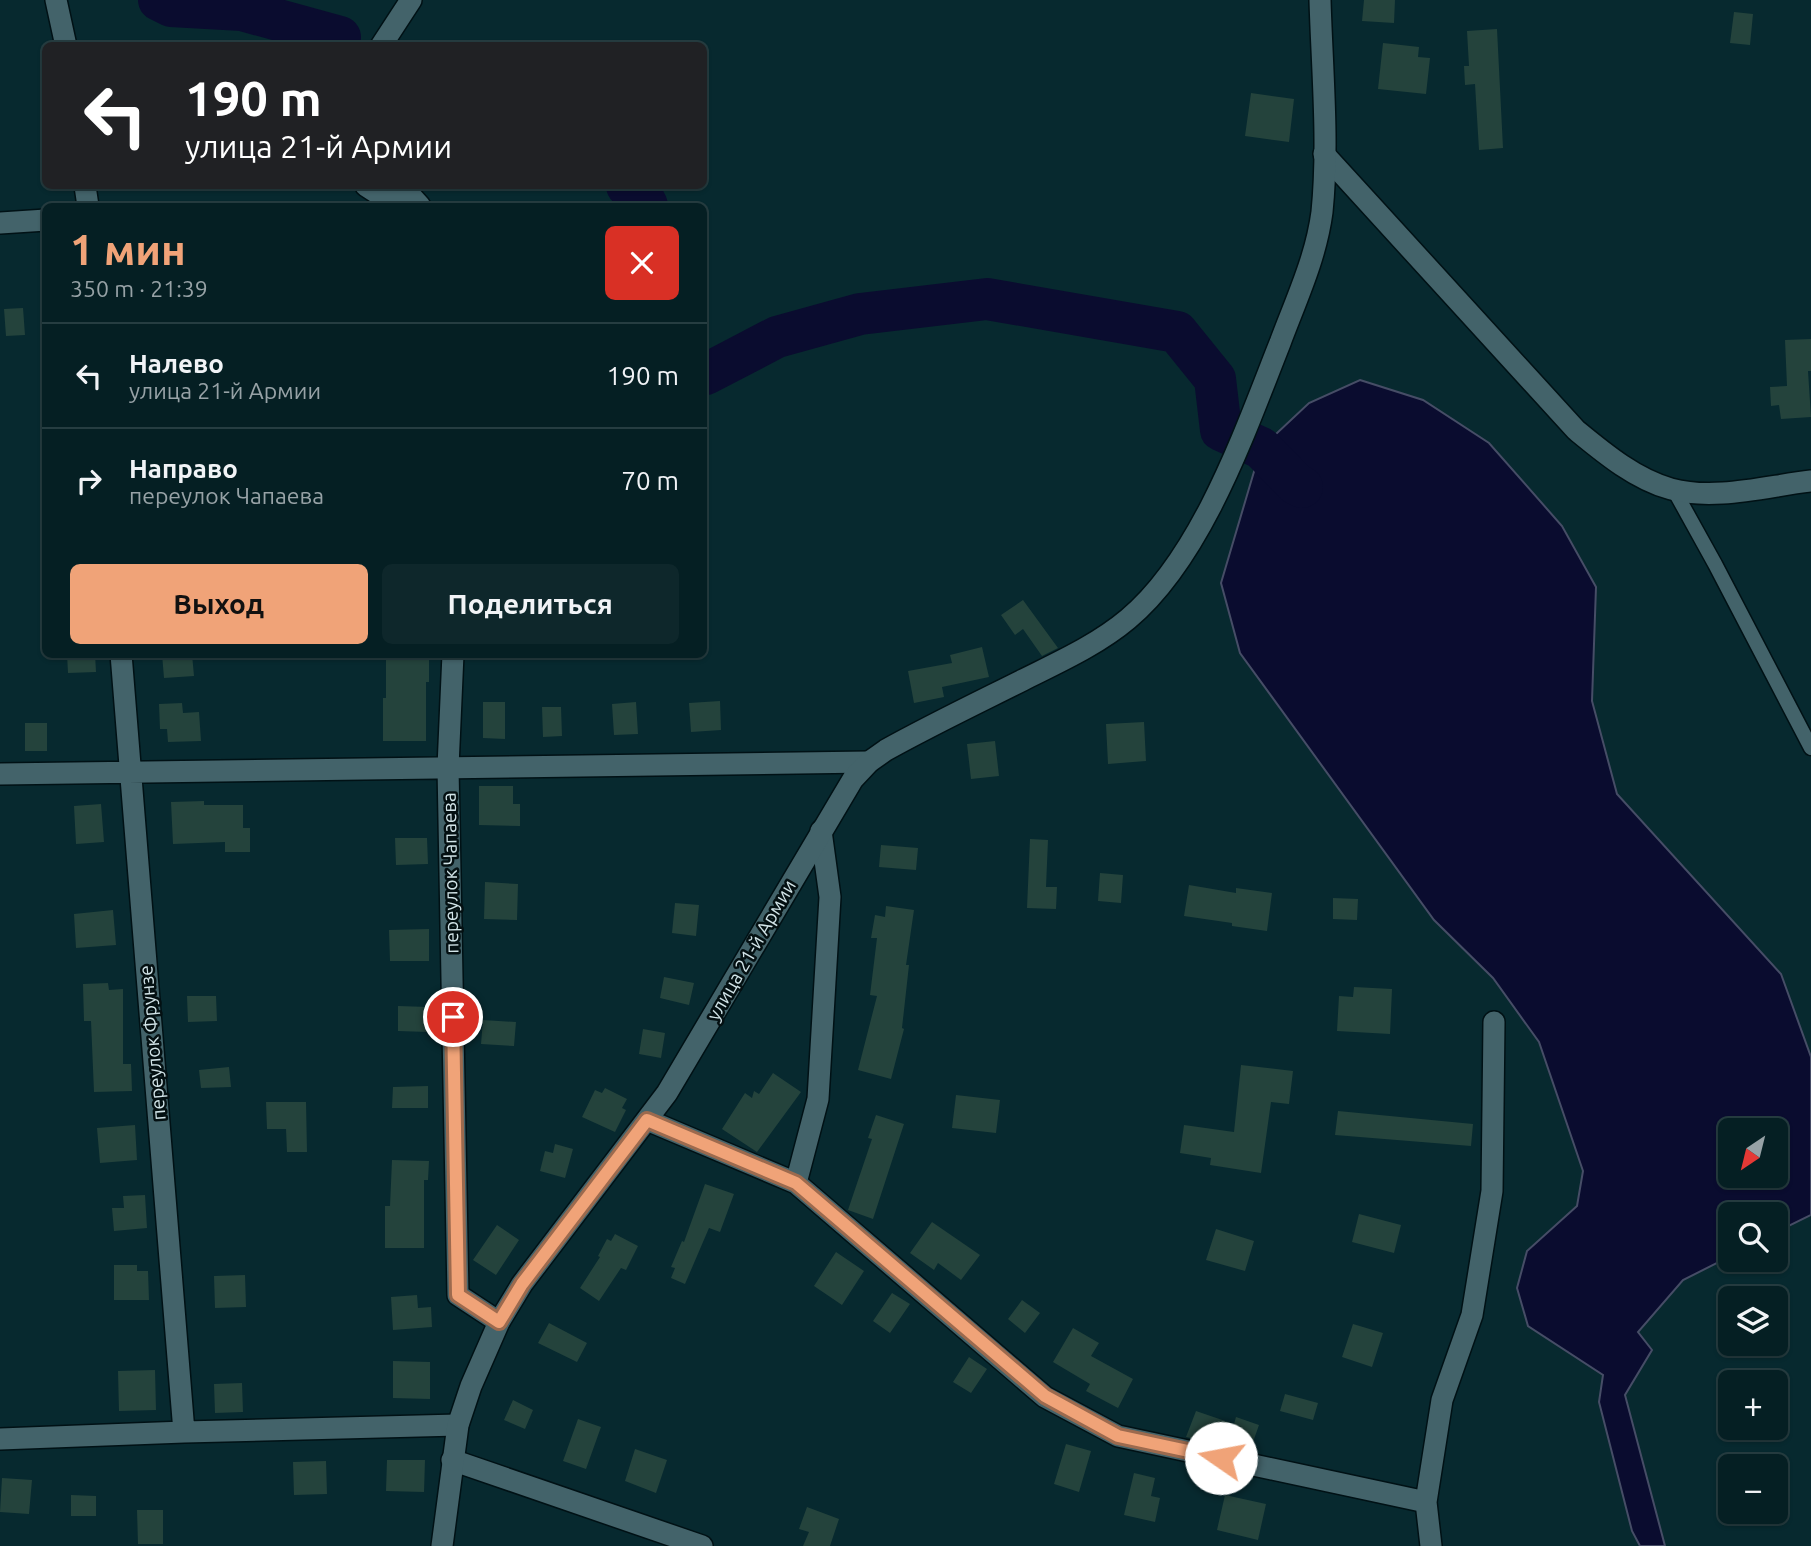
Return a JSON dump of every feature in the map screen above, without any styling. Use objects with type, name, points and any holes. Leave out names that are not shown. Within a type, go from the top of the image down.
[{"type":"street","points":[[56,0],[65,42]]},
{"type":"street","points":[[384,42],[411,0]]},
{"type":"street","name":"улица 21-й Армии","points":[[442,1546],[457,1425],[471,1385],[499,1322],[522,1284],[647,1120],[687,1059],[853,779],[869,762],[920,731],[1065,659],[1114,631],[1153,595],[1195,536],[1221,485],[1265,382],[1313,252],[1322,211],[1324,154],[1320,0]]},
{"type":"street","points":[[1324,154],[1576,430],[1624,466],[1650,481],[1674,490],[1713,492],[1811,481]]},
{"type":"street","points":[[371,189],[392,203]]},
{"type":"street","points":[[405,189],[418,203]]},
{"type":"street","points":[[0,223],[42,220]]},
{"type":"street","name":"переулок Фрунзе","points":[[121,658],[184,1432]]},
{"type":"street","name":"переулок Чапаева","points":[[453,658],[448,768],[458,1295],[499,1322]]},
{"type":"street","points":[[0,774],[869,762]]},
{"type":"street","points":[[796,1183],[818,1099],[830,897],[821,831]]},
{"type":"street","points":[[1431,1546],[1426,1502],[1443,1400],[1472,1315],[1492,1191],[1494,1023]]},
{"type":"street","points":[[647,1120],[796,1183],[1045,1396],[1118,1436],[1426,1502]]},
{"type":"street","points":[[0,1439],[457,1425]]},
{"type":"street","points":[[452,1460],[702,1546]]},
{"type":"lane","points":[[1674,490],[1811,748]]},
{"type":"shaded area","points":[[1360,380],[1423,400],[1489,443],[1562,526],[1596,587],[1592,701],[1617,794],[1781,974],[1811,1057],[1811,1215],[1788,1226],[1788,1202],[1718,1202],[1718,1262],[1683,1280],[1638,1332],[1652,1350],[1625,1395],[1665,1546],[1640,1546],[1632,1531],[1599,1402],[1603,1375],[1528,1326],[1517,1288],[1527,1251],[1577,1206],[1583,1171],[1539,1042],[1493,978],[1434,920],[1240,653],[1221,583],[1261,448],[1309,403]]},
{"type":"building","points":[[1364,0],[1395,0],[1394,23],[1362,21]]},
{"type":"building","points":[[1734,12],[1753,14],[1750,45],[1730,43]]},
{"type":"building","points":[[1497,29],[1503,148],[1479,150],[1475,84],[1465,85],[1464,66],[1469,66],[1467,31]]},
{"type":"building","points":[[1383,43],[1419,47],[1418,57],[1430,58],[1426,94],[1378,89]]},
{"type":"building","points":[[1251,93],[1294,99],[1289,142],[1245,136]]},
{"type":"building","points":[[23,308],[25,335],[6,336],[4,309]]},
{"type":"building","points":[[1811,339],[1811,371],[1808,371],[1811,417],[1781,419],[1779,405],[1771,406],[1770,387],[1787,386],[1785,340]]},
{"type":"building","points":[[1023,600],[1058,648],[1042,656],[1023,629],[1015,635],[1001,615]]},
{"type":"building","points":[[982,647],[989,677],[942,687],[944,697],[914,703],[908,671],[952,663],[950,655]]},
{"type":"building","points":[[67,658],[95,658],[96,672],[68,673]]},
{"type":"building","points":[[162,658],[192,658],[194,676],[164,678]]},
{"type":"building","points":[[386,658],[429,658],[429,682],[426,682],[426,741],[383,741],[383,698],[386,698]]},
{"type":"building","points":[[720,701],[721,730],[691,732],[689,703]]},
{"type":"building","points":[[483,702],[505,702],[505,739],[483,738]]},
{"type":"building","points":[[636,702],[638,734],[614,735],[612,704]]},
{"type":"building","points":[[182,703],[183,713],[199,712],[201,741],[168,742],[167,729],[160,729],[159,704]]},
{"type":"building","points":[[542,707],[561,707],[562,736],[543,737]]},
{"type":"building","points":[[1144,722],[1146,761],[1108,764],[1106,724]]},
{"type":"building","points":[[25,723],[47,723],[47,751],[25,751]]},
{"type":"building","points":[[995,741],[999,776],[971,779],[967,744]]},
{"type":"building","points":[[479,786],[513,786],[513,804],[520,804],[520,826],[479,825]]},
{"type":"building","points":[[204,801],[204,805],[243,805],[243,828],[250,828],[250,852],[225,852],[225,842],[173,844],[171,802]]},
{"type":"building","points":[[101,804],[104,842],[76,844],[74,806]]},
{"type":"building","points":[[395,838],[427,838],[428,864],[396,865]]},
{"type":"building","points":[[1030,839],[1048,840],[1046,887],[1057,887],[1056,909],[1027,908]]},
{"type":"building","points":[[881,845],[918,848],[916,870],[879,867]]},
{"type":"building","points":[[1100,873],[1123,875],[1121,903],[1098,901]]},
{"type":"building","points":[[485,882],[518,884],[517,920],[484,919]]},
{"type":"building","points":[[1189,885],[1236,893],[1236,888],[1272,893],[1267,931],[1184,916]]},
{"type":"building","points":[[1333,898],[1358,899],[1357,920],[1333,919]]},
{"type":"building","points":[[675,903],[699,905],[696,936],[672,933]]},
{"type":"building","points":[[886,906],[914,910],[906,965],[909,965],[904,1029],[891,1079],[858,1070],[877,996],[870,995],[877,938],[871,938],[875,915],[885,917]]},
{"type":"building","points":[[113,910],[116,945],[76,948],[74,914]]},
{"type":"building","points":[[429,929],[429,961],[390,961],[389,930]]},
{"type":"building","points":[[664,977],[694,983],[689,1005],[660,998]]},
{"type":"building","points":[[108,983],[109,990],[123,989],[123,1064],[131,1064],[132,1091],[94,1092],[91,1021],[84,1021],[83,984]]},
{"type":"building","points":[[1354,987],[1392,989],[1390,1034],[1337,1031],[1339,996],[1353,997]]},
{"type":"building","points":[[187,996],[216,996],[217,1021],[188,1022]]},
{"type":"building","points":[[398,1006],[428,1007],[428,1032],[398,1031]]},
{"type":"building","points":[[483,1020],[516,1022],[514,1046],[481,1044]]},
{"type":"building","points":[[643,1029],[665,1033],[661,1058],[639,1054]]},
{"type":"building","points":[[1241,1065],[1293,1071],[1289,1104],[1271,1102],[1261,1173],[1210,1165],[1211,1158],[1180,1153],[1184,1125],[1234,1132]]},
{"type":"building","points":[[229,1067],[231,1087],[201,1088],[199,1070]]},
{"type":"building","points":[[773,1073],[801,1092],[757,1152],[722,1129],[745,1093],[752,1098],[754,1091],[759,1094]]},
{"type":"building","points":[[428,1086],[428,1108],[392,1108],[393,1087]]},
{"type":"building","points":[[605,1088],[627,1099],[622,1108],[626,1110],[615,1132],[582,1117],[595,1090],[602,1093]]},
{"type":"building","points":[[956,1095],[1000,1100],[996,1133],[952,1128]]},
{"type":"building","points":[[266,1102],[306,1102],[307,1152],[287,1152],[286,1129],[267,1129]]},
{"type":"building","points":[[1338,1111],[1473,1124],[1471,1146],[1335,1135]]},
{"type":"building","points":[[876,1115],[904,1124],[873,1219],[848,1210],[872,1139],[868,1138]]},
{"type":"building","points":[[135,1125],[137,1160],[100,1163],[97,1128]]},
{"type":"building","points":[[555,1144],[573,1149],[565,1178],[540,1171],[545,1151],[553,1153]]},
{"type":"building","points":[[392,1160],[429,1161],[428,1180],[424,1180],[424,1248],[385,1248],[385,1206],[390,1206]]},
{"type":"building","points":[[705,1184],[734,1194],[720,1232],[709,1228],[685,1284],[671,1278],[675,1268],[671,1267],[682,1241],[684,1242]]},
{"type":"building","points":[[145,1195],[147,1228],[114,1231],[112,1208],[124,1208],[123,1196]]},
{"type":"building","points":[[1359,1214],[1401,1225],[1394,1253],[1352,1242]]},
{"type":"building","points":[[932,1222],[980,1255],[961,1280],[938,1263],[934,1270],[910,1253]]},
{"type":"building","points":[[497,1225],[519,1240],[496,1275],[473,1260]]},
{"type":"building","points":[[1216,1229],[1254,1241],[1245,1271],[1206,1260]]},
{"type":"building","points":[[615,1234],[638,1246],[626,1270],[621,1268],[599,1301],[580,1288],[600,1257],[598,1256],[607,1239],[611,1241]]},
{"type":"building","points":[[836,1252],[864,1271],[842,1305],[814,1286]]},
{"type":"building","points":[[114,1265],[137,1265],[137,1271],[148,1271],[149,1300],[114,1300]]},
{"type":"building","points":[[245,1275],[246,1307],[215,1308],[214,1276]]},
{"type":"building","points":[[892,1293],[910,1304],[890,1333],[873,1321]]},
{"type":"building","points":[[417,1295],[418,1308],[431,1307],[432,1327],[393,1330],[391,1297]]},
{"type":"building","points":[[1022,1300],[1040,1313],[1025,1333],[1008,1319]]},
{"type":"building","points":[[549,1323],[587,1343],[577,1362],[538,1343]]},
{"type":"building","points":[[1353,1324],[1383,1333],[1372,1367],[1342,1357]]},
{"type":"building","points":[[1073,1328],[1099,1343],[1091,1356],[1133,1379],[1118,1408],[1086,1391],[1090,1384],[1053,1362]]},
{"type":"building","points":[[969,1357],[987,1369],[971,1393],[953,1382]]},
{"type":"building","points":[[393,1361],[430,1362],[430,1399],[393,1398]]},
{"type":"building","points":[[155,1370],[156,1410],[119,1411],[118,1371]]},
{"type":"building","points":[[242,1383],[243,1412],[215,1413],[214,1384]]},
{"type":"building","points":[[1285,1394],[1318,1403],[1313,1420],[1280,1411]]},
{"type":"building","points":[[513,1400],[533,1410],[525,1429],[504,1420]]},
{"type":"building","points":[[1196,1411],[1234,1424],[1236,1417],[1259,1425],[1253,1442],[1248,1441],[1245,1450],[1186,1437]]},
{"type":"building","points":[[578,1419],[601,1427],[586,1469],[563,1461]]},
{"type":"building","points":[[1066,1444],[1091,1451],[1079,1492],[1054,1484]]},
{"type":"building","points":[[635,1449],[667,1460],[656,1493],[625,1481]]},
{"type":"building","points":[[387,1460],[425,1460],[424,1492],[386,1491]]},
{"type":"building","points":[[326,1461],[327,1494],[294,1495],[293,1462]]},
{"type":"building","points":[[1134,1473],[1155,1478],[1151,1496],[1160,1498],[1155,1522],[1124,1515]]},
{"type":"building","points":[[2,1478],[32,1480],[29,1514],[0,1512]]},
{"type":"building","points":[[71,1495],[96,1496],[96,1516],[71,1516]]},
{"type":"building","points":[[1225,1495],[1266,1504],[1258,1540],[1217,1530]]},
{"type":"building","points":[[807,1507],[839,1519],[830,1546],[803,1546],[809,1532],[799,1529]]},
{"type":"building","points":[[137,1510],[163,1510],[163,1544],[138,1544]]},
{"type":"waterway","points":[[159,0],[171,6],[242,10],[340,37]]},
{"type":"waterway","points":[[630,189],[646,203]]},
{"type":"waterway","points":[[707,373],[777,337],[860,314],[987,299],[1177,332],[1215,379],[1221,430],[1261,448],[1302,487]]},
{"type":"route","points":[[453,1017],[458,1295],[499,1322],[522,1284],[647,1120],[796,1183],[1045,1396],[1118,1436],[1221,1458]]}]
